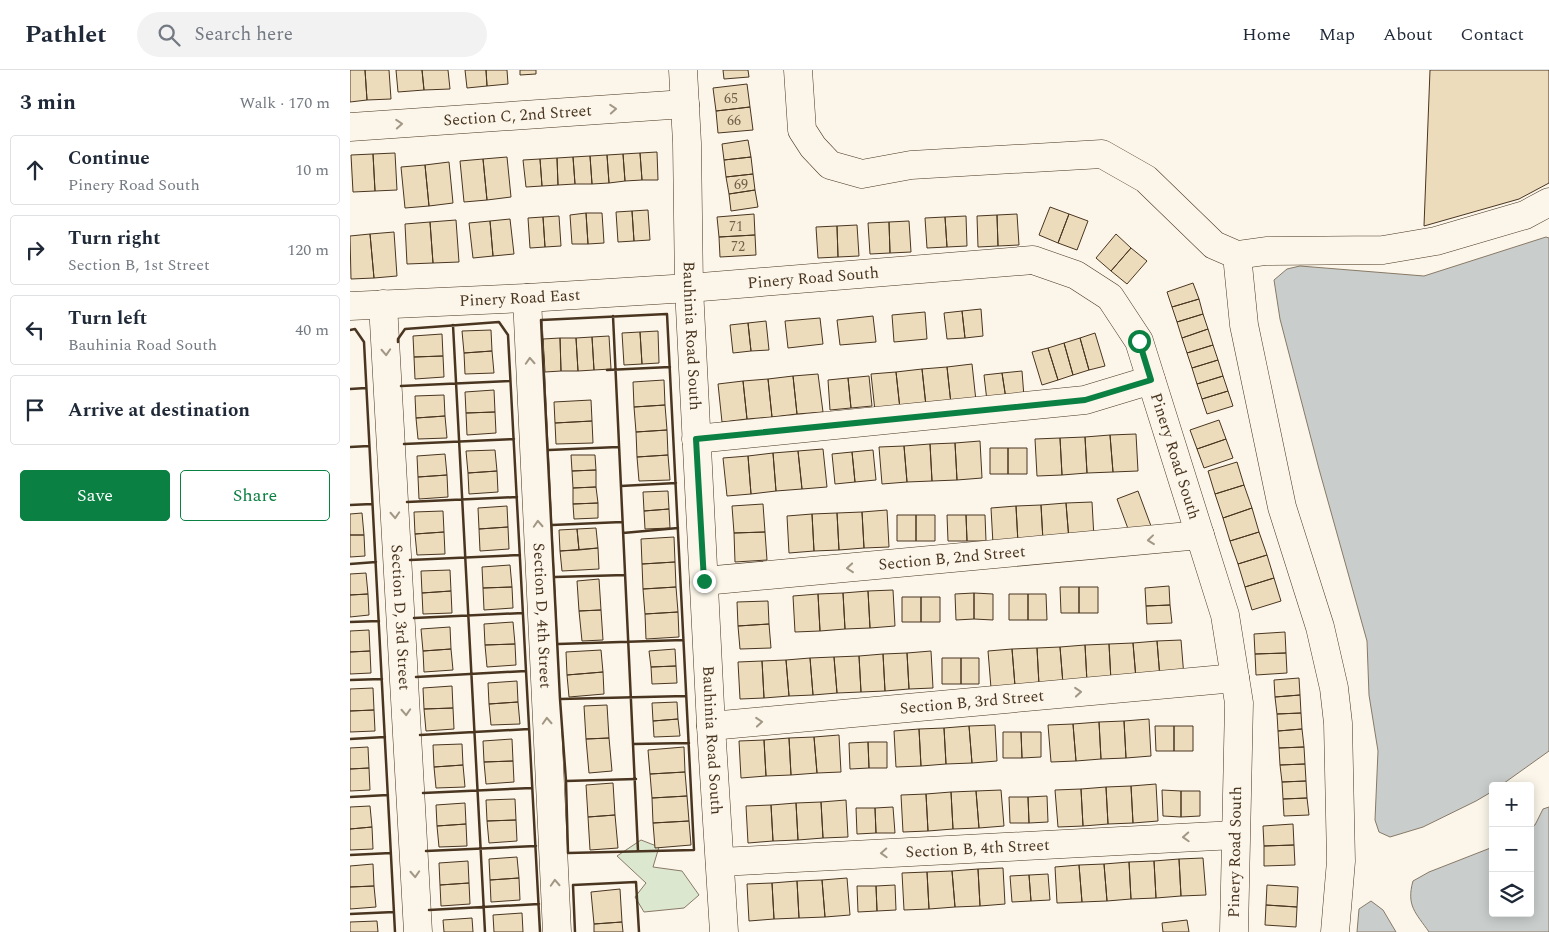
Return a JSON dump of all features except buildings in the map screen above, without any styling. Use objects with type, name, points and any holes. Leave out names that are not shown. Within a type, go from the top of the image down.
[{"type":"street","name":"Bauhinia Road South","points":[[683,70],[687,143],[688,288],[724,932]]},
{"type":"street","points":[[798,70],[802,130],[813,147],[830,165],[862,174],[911,166],[1102,154],[1146,179],[1214,245],[1237,255],[1266,251],[1383,250],[1436,241],[1525,215],[1549,202]]},
{"type":"street","name":"Section C, 2nd Street","points":[[350,127],[685,104]]},
{"type":"street","points":[[1237,255],[1244,324],[1282,507],[1320,627],[1334,688],[1338,724],[1341,861],[1334,932]]},
{"type":"street","name":"Pinery Road South","points":[[688,288],[1033,260],[1076,275],[1110,297],[1139,341],[1225,615],[1239,703],[1234,932]]},
{"type":"street","name":"Pinery Road East","points":[[350,306],[688,288]]},
{"type":"street","name":"Section D, 4th Street","points":[[527,298],[557,932]]},
{"type":"street","name":"Section D, 3rd Street","points":[[383,304],[418,932]]},
{"type":"street","points":[[696,439],[1085,400],[1151,380]]},
{"type":"street","name":"Section B, 2nd Street","points":[[704,581],[1200,535]]},
{"type":"street","name":"Section B, 3rd Street","points":[[711,726],[1235,678]]},
{"type":"street","name":"Section B, 4th Street","points":[[720,862],[1235,835]]},
{"type":"green space","points":[[641,840],[659,847],[653,867],[682,871],[699,895],[684,908],[644,912],[635,897],[646,883],[617,856]]},
{"type":"shaded area","points":[[1546,237],[1549,238],[1549,751],[1506,782],[1489,782],[1489,793],[1476,801],[1423,827],[1390,837],[1379,832],[1375,820],[1378,751],[1369,695],[1367,641],[1280,319],[1274,280],[1287,269],[1300,266],[1424,276]]},
{"type":"shaded area","points":[[1549,807],[1549,932],[1429,932],[1413,909],[1411,890],[1413,881],[1429,872],[1489,849],[1489,917],[1534,917],[1534,825],[1543,809]]},
{"type":"shaded area","points":[[1371,901],[1383,910],[1396,932],[1357,932],[1359,909]]},
{"type":"wall","points":[[667,314],[694,850],[568,853],[566,781],[560,699],[541,320],[667,314]]},
{"type":"wall","points":[[613,316],[638,851]]},
{"type":"wall","points":[[398,342],[405,329],[499,322],[508,335],[540,932]]},
{"type":"wall","points":[[453,325],[485,932]]},
{"type":"wall","points":[[350,330],[355,329],[364,342],[395,932]]},
{"type":"wall","points":[[607,370],[670,367]]},
{"type":"wall","points":[[401,386],[510,381]]},
{"type":"wall","points":[[350,389],[366,388]]},
{"type":"wall","points":[[404,444],[514,439]]},
{"type":"wall","points":[[350,447],[369,446]]},
{"type":"wall","points":[[549,450],[618,447]]},
{"type":"wall","points":[[621,486],[676,483]]},
{"type":"wall","points":[[407,502],[517,497]]},
{"type":"wall","points":[[350,505],[372,504]]},
{"type":"wall","points":[[552,525],[622,522]]},
{"type":"wall","points":[[623,533],[678,528]]},
{"type":"wall","points":[[410,560],[520,555]]},
{"type":"wall","points":[[350,564],[376,562]]},
{"type":"wall","points":[[555,577],[625,575]]},
{"type":"wall","points":[[414,618],[523,613]]},
{"type":"wall","points":[[350,622],[379,621]]},
{"type":"wall","points":[[558,644],[683,640]]},
{"type":"wall","points":[[416,677],[526,671]]},
{"type":"wall","points":[[350,680],[382,679]]},
{"type":"wall","points":[[560,699],[686,696]]},
{"type":"wall","points":[[420,735],[529,729]]},
{"type":"wall","points":[[350,739],[385,737]]},
{"type":"wall","points":[[633,744],[689,743]]},
{"type":"wall","points":[[566,781],[636,779]]},
{"type":"wall","points":[[423,793],[532,788]]},
{"type":"wall","points":[[350,797],[388,795]]},
{"type":"wall","points":[[426,851],[536,846]]},
{"type":"wall","points":[[350,855],[391,853]]},
{"type":"wall","points":[[575,932],[573,885],[636,882],[639,932]]},
{"type":"wall","points":[[429,910],[539,904]]},
{"type":"wall","points":[[350,914],[394,912]]},
{"type":"route","points":[[704,581],[696,439],[1085,400],[1151,380],[1139,341]]}]
